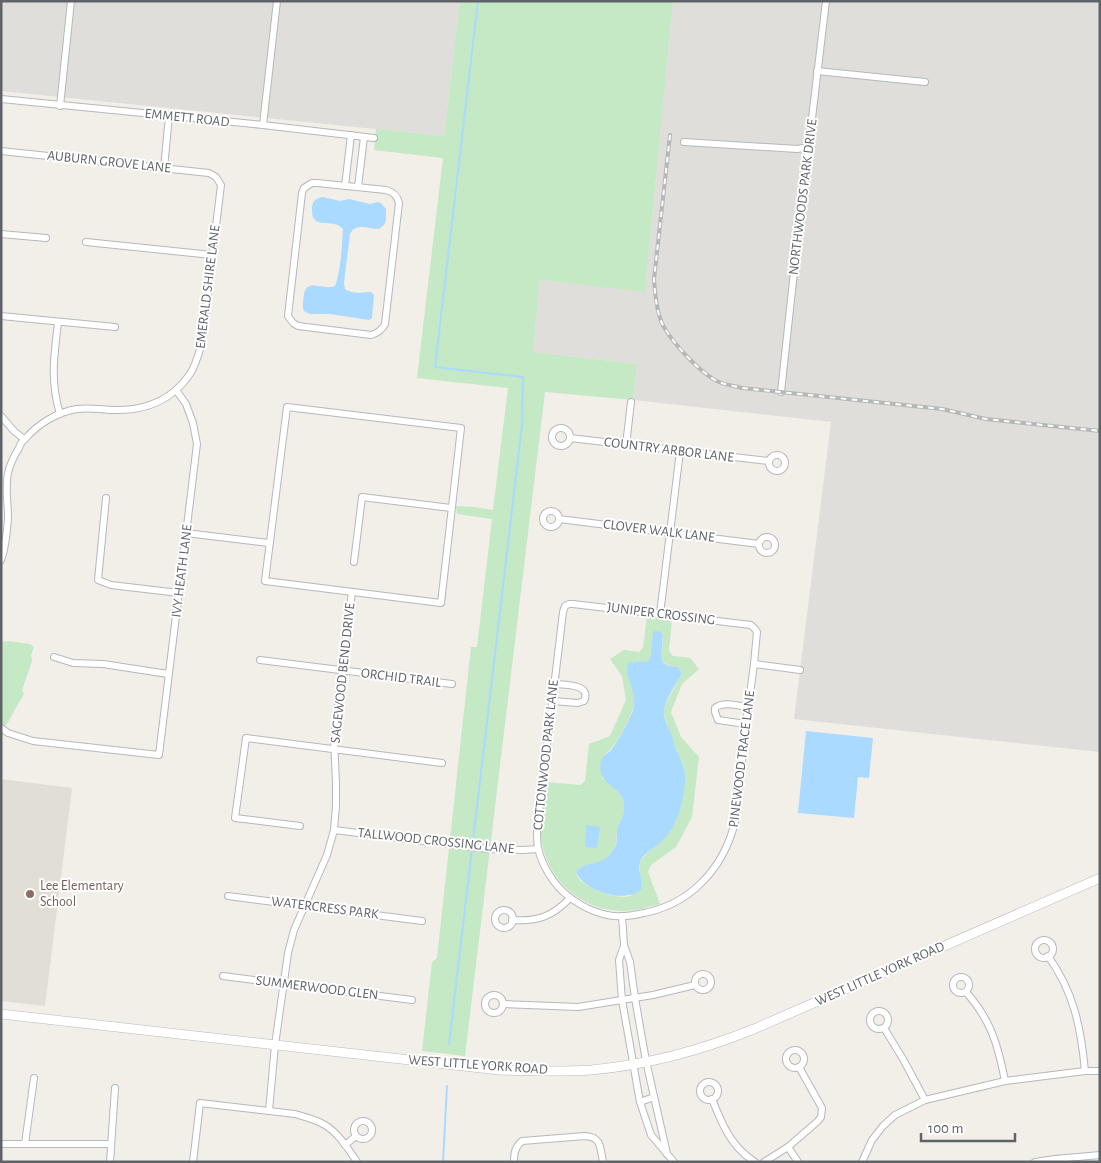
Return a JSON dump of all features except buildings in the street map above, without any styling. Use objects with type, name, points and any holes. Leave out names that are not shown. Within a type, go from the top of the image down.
[{"type":"main road","name":"WEST LITTLE YORK ROAD","points":[[1,1014],[499,1070],[591,1070],[665,1057],[706,1046],[754,1029],[1100,878]]},
{"type":"street","points":[[60,106],[71,1]]},
{"type":"street","points":[[263,125],[277,1]]},
{"type":"street","name":"NORTHWOODS PARK DRIVE","points":[[781,392],[826,1]]},
{"type":"street","points":[[818,71],[925,82]]},
{"type":"street","name":"EMMETT ROAD","points":[[1,99],[374,138]]},
{"type":"street","points":[[164,168],[169,116]]},
{"type":"street","points":[[345,186],[351,135]]},
{"type":"street","points":[[358,187],[364,137]]},
{"type":"street","points":[[684,142],[798,150],[808,147]]},
{"type":"street","name":"AUBURN GROVE LANE","points":[[1,151],[209,173],[216,177]]},
{"type":"street","points":[[348,162],[361,164]]},
{"type":"street","name":"EMERALD SHIRE LANE","points":[[24,439],[46,421],[75,409],[138,409],[154,404],[176,390],[190,374],[198,357],[202,342],[221,185],[216,177]]},
{"type":"street","points":[[317,182],[358,187],[386,190],[395,194],[399,203],[385,324],[380,331],[371,335],[298,326],[290,320],[288,312],[304,188],[317,182]]},
{"type":"street","points":[[1,234],[46,238]]},
{"type":"street","points":[[86,242],[212,255]]},
{"type":"street","points":[[1,316],[115,327]]},
{"type":"street","points":[[58,323],[53,378],[55,398],[60,414]]},
{"type":"street","name":"IVY HEATH LANE","points":[[1,728],[8,733],[33,741],[159,755],[197,444],[193,423],[186,404],[176,390]]},
{"type":"street","points":[[626,445],[631,402]]},
{"type":"street","points":[[287,407],[461,428],[452,508],[441,603],[265,581],[287,407]]},
{"type":"street","points":[[1,416],[24,439],[14,455],[8,472],[6,491],[8,518],[4,553],[1,560]]},
{"type":"street","name":"COUNTRY ARBOR LANE","points":[[570,438],[768,461]]},
{"type":"street","points":[[660,614],[680,451]]},
{"type":"street","points":[[354,562],[362,497],[452,508]]},
{"type":"street","points":[[106,498],[98,580],[111,585],[179,593]]},
{"type":"street","name":"CLOVER WALK LANE","points":[[560,519],[759,544]]},
{"type":"street","points":[[186,533],[269,544]]},
{"type":"street","name":"SAGEWOOD BEND DRIVE","points":[[269,1111],[275,1046],[288,954],[294,930],[327,856],[334,830],[336,806],[334,738],[352,592]]},
{"type":"street","name":"JUNIPER CROSSING","points":[[566,606],[573,604],[751,625],[755,629]]},
{"type":"street","name":"COTTONWOOD PARK LANE","points":[[566,606],[563,612],[537,829],[538,849],[550,877],[560,890],[570,898],[591,910],[622,916]]},
{"type":"street","name":"PINEWOOD TRACE LANE","points":[[622,916],[645,913],[673,904],[697,888],[717,865],[731,837],[735,822],[754,664],[757,632],[755,629]]},
{"type":"street","points":[[54,657],[73,663],[103,664],[168,674]]},
{"type":"street","name":"ORCHID TRAIL","points":[[260,660],[452,684]]},
{"type":"street","points":[[754,664],[800,670]]},
{"type":"street","points":[[552,701],[578,703],[584,701],[586,697],[586,693],[579,687],[554,684]]},
{"type":"street","points":[[746,724],[718,720],[714,712],[718,705],[724,704],[748,707]]},
{"type":"street","points":[[300,826],[236,818],[246,738],[442,763]]},
{"type":"street","name":"TALLWOOD CROSSING LANE","points":[[334,830],[490,849],[538,849]]},
{"type":"street","name":"WATERCRESS PARK","points":[[228,896],[422,921]]},
{"type":"street","points":[[512,920],[536,920],[545,917],[570,898]]},
{"type":"street","points":[[622,916],[624,945],[630,962],[646,1061],[667,1154]]},
{"type":"street","points":[[624,945],[619,960],[622,1000],[640,1102],[651,1135],[674,1162]]},
{"type":"street","points":[[1048,956],[1059,971],[1072,1003],[1083,1048],[1085,1071]]},
{"type":"street","name":"SUMMERWOOD GLEN","points":[[223,976],[412,1000]]},
{"type":"street","points":[[503,1004],[578,1007],[653,995],[695,985]]},
{"type":"street","points":[[966,992],[978,1004],[993,1033],[1000,1054],[1005,1081]]},
{"type":"street","points":[[884,1028],[903,1059],[924,1100]]},
{"type":"street","points":[[764,1162],[788,1147],[820,1118],[822,1108],[799,1067]]},
{"type":"street","points":[[862,1162],[872,1140],[883,1126],[896,1115],[924,1100],[1005,1081],[1085,1071],[1100,1071]]},
{"type":"street","points":[[26,1144],[34,1078]]},
{"type":"street","points":[[110,1162],[115,1088]]},
{"type":"street","points":[[640,1102],[654,1097]]},
{"type":"street","points":[[712,1099],[722,1125],[730,1139],[755,1162]]},
{"type":"street","points":[[193,1162],[200,1103],[295,1114],[326,1125],[337,1135],[357,1162]]},
{"type":"street","points":[[345,1145],[356,1136]]},
{"type":"street","points":[[514,1162],[514,1154],[518,1144],[527,1139],[586,1136],[592,1136],[600,1144],[603,1162]]},
{"type":"street","points":[[1,1144],[111,1144]]},
{"type":"street","points":[[788,1147],[798,1162]]},
{"type":"street","points":[[1035,1162],[1100,1156]]},
{"type":"shaded area","points":[[1,1],[460,1],[444,136],[1,91]]},
{"type":"shaded area","points":[[673,1],[1100,1],[1100,752],[794,719],[831,422],[633,400],[637,364],[533,352],[540,280],[645,291]]},
{"type":"shaded area","name":"Lee Elementary School","points":[[1,779],[72,788],[45,1006],[1,1001]]},
{"type":"green space","points":[[460,1],[673,1],[645,292],[540,280],[533,352],[637,364],[633,400],[545,392],[465,1056],[422,1051],[432,962],[437,958],[471,647],[477,647],[492,519],[457,514],[456,506],[493,510],[508,388],[417,378],[443,158],[374,150],[376,129],[444,136]]},
{"type":"green space","points":[[647,616],[672,619],[669,651],[673,656],[690,658],[699,669],[682,684],[671,712],[681,737],[699,757],[692,817],[676,847],[651,865],[648,872],[660,904],[642,909],[623,911],[592,905],[567,889],[549,865],[541,835],[541,822],[546,782],[580,785],[585,781],[589,744],[610,736],[626,700],[622,676],[610,659],[624,650],[639,652],[643,648]],"holes":[[[663,637],[661,658],[665,663],[678,667],[681,671],[681,676],[666,703],[664,715],[684,766],[683,794],[675,823],[663,840],[647,853],[640,862],[642,886],[630,896],[611,895],[583,883],[576,872],[587,865],[607,858],[614,849],[617,830],[623,816],[624,804],[619,794],[602,778],[604,755],[613,746],[628,722],[634,706],[634,692],[627,669],[633,662],[649,660]]]},
{"type":"green space","points":[[1,642],[30,644],[34,647],[31,655],[32,661],[22,690],[24,694],[5,727],[1,724]]},
{"type":"water","points":[[323,197],[340,201],[349,199],[370,204],[378,202],[386,209],[386,220],[379,229],[359,227],[350,234],[344,283],[345,289],[354,293],[371,292],[374,295],[372,318],[369,320],[330,314],[310,314],[304,311],[305,290],[312,286],[335,286],[340,265],[343,229],[334,224],[315,221],[313,217],[313,203],[316,199]]},
{"type":"water","points":[[653,632],[661,632],[663,662],[667,665],[678,667],[681,671],[681,676],[667,701],[664,714],[684,768],[684,790],[679,813],[673,827],[664,839],[641,860],[639,868],[642,882],[641,890],[624,896],[615,895],[595,890],[580,879],[576,872],[580,868],[605,859],[614,849],[617,840],[617,830],[624,812],[624,802],[622,796],[603,777],[601,762],[603,757],[617,742],[634,706],[627,670],[628,664],[649,660]]},
{"type":"water","points":[[806,731],[873,738],[869,778],[858,777],[854,818],[798,813]]},
{"type":"water","points":[[586,825],[600,827],[597,848],[585,847]]},
{"type":"waterway","points":[[449,1044],[522,425],[523,377],[435,367],[478,1]]},
{"type":"waterway","points":[[443,1162],[447,1086]]},
{"type":"railway","points":[[670,135],[654,279],[657,306],[665,329],[678,347],[703,372],[722,383],[742,388],[942,409],[986,419],[1100,431]]},
{"type":"place","name":"Lee Elementary School","points":[[30,894]]}]
